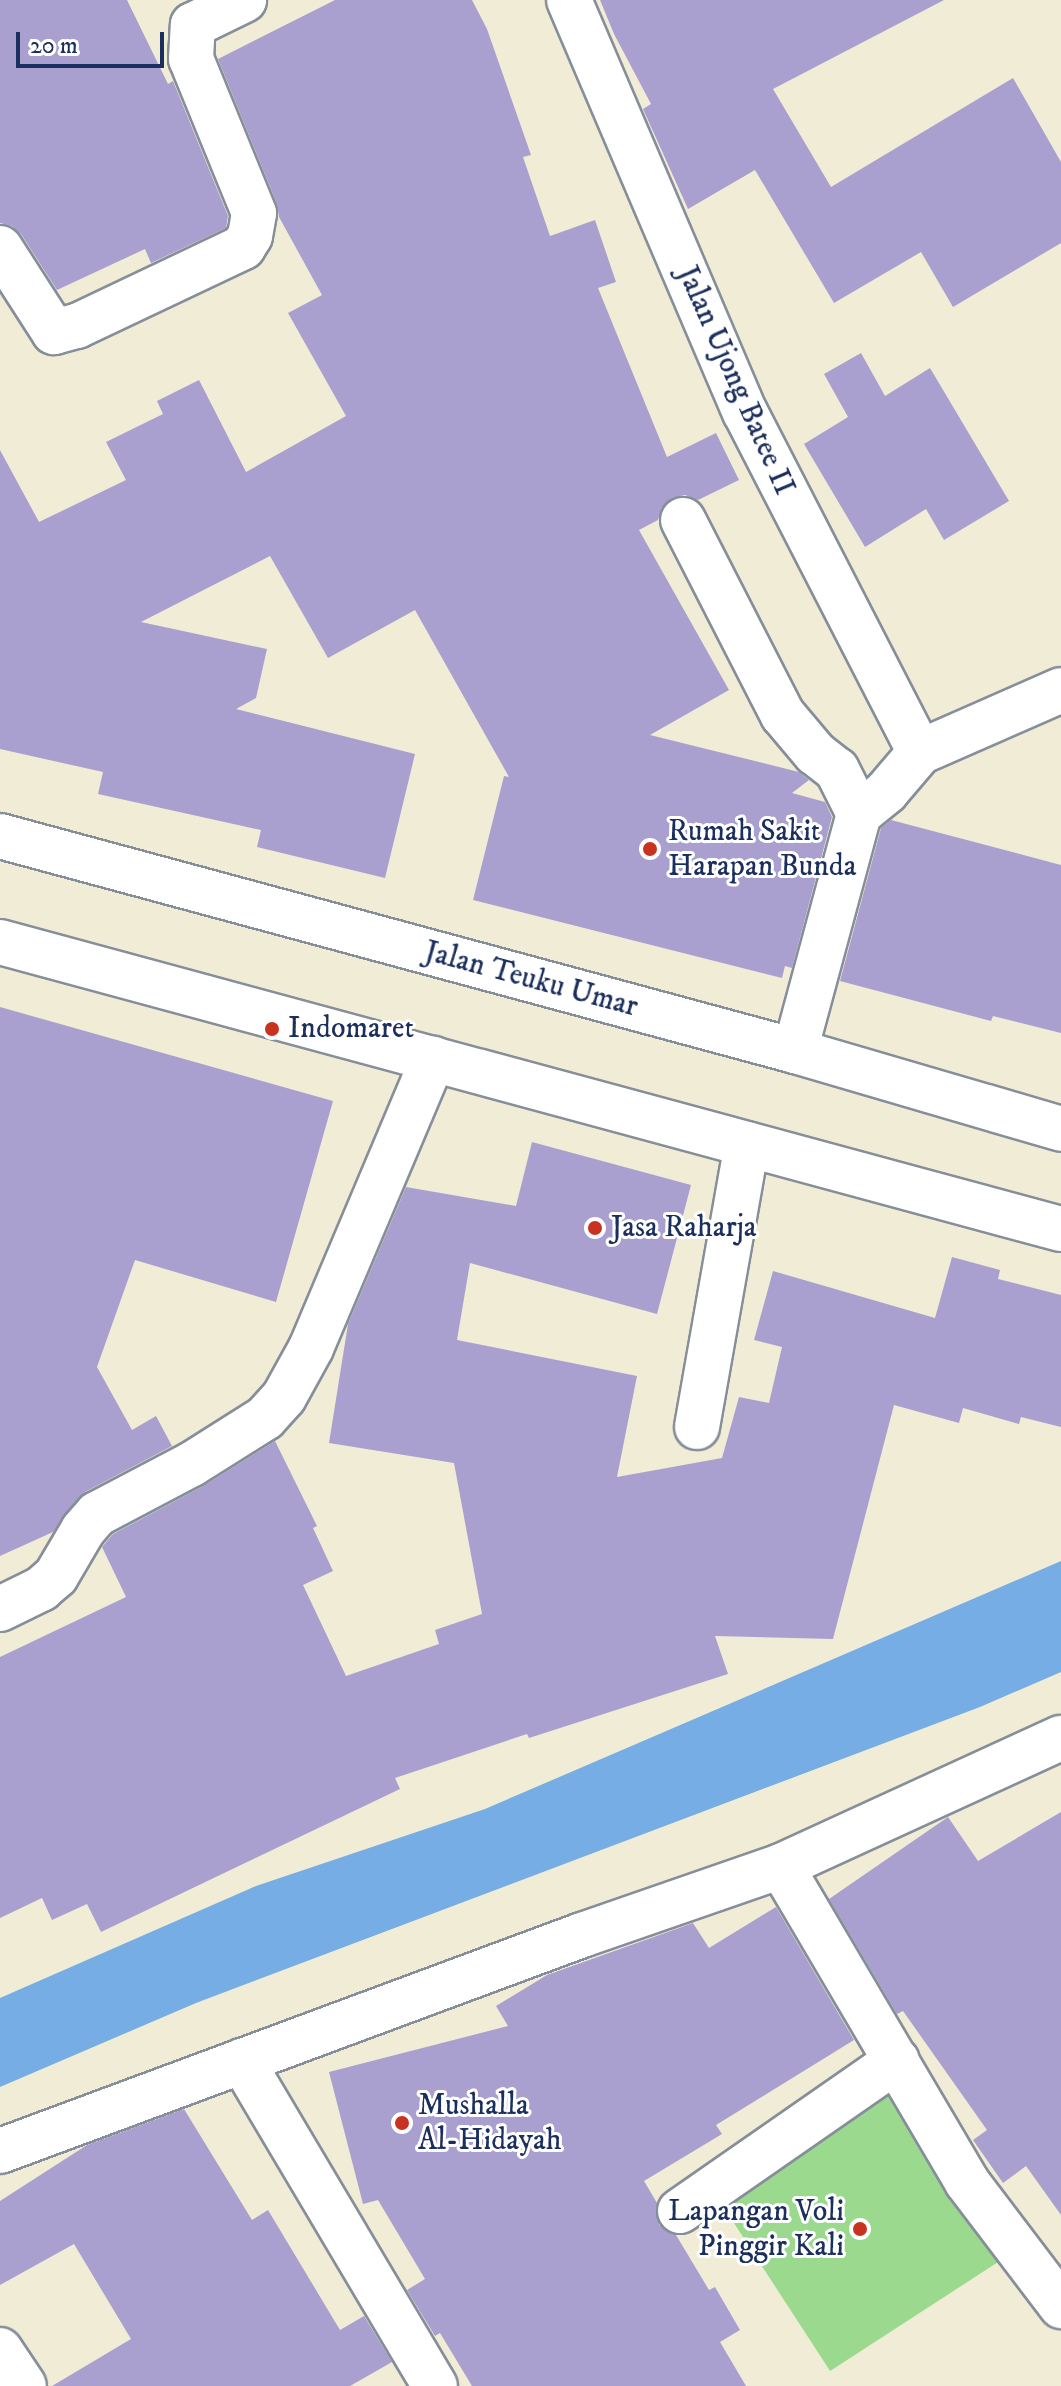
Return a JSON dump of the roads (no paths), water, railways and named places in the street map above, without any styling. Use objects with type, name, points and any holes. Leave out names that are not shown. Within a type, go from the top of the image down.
[{"type":"main road","points":[[0,248],[54,332],[77,326],[243,247],[250,236],[254,213],[191,59],[193,25],[244,0]]},
{"type":"main road","name":"Jalan Ujong Batee II","points":[[569,0],[745,412],[920,752]]},
{"type":"main road","points":[[683,520],[783,715],[815,753],[837,770],[859,814]]},
{"type":"main road","points":[[795,1051],[859,814],[886,792],[920,752],[1061,690]]},
{"type":"main road","name":"Jalan Teuku Umar","points":[[0,836],[795,1051],[1061,1129]]},
{"type":"main road","points":[[0,942],[1061,1229]]},
{"type":"main road","points":[[0,1609],[41,1589],[56,1576],[83,1530],[97,1514],[216,1449],[265,1418],[284,1397],[311,1348],[433,1059]]},
{"type":"main road","points":[[697,1427],[747,1144]]},
{"type":"main road","points":[[0,2151],[781,1866],[1061,1738]]},
{"type":"main road","points":[[781,1866],[967,2182],[1061,2306]]},
{"type":"main road","points":[[680,2211],[897,2060]]},
{"type":"main road","points":[[242,2061],[435,2386]]},
{"type":"main road","points":[[0,2350],[24,2386]]},
{"type":"water","points":[[1061,1561],[1061,1672],[980,1707],[196,2003],[0,2087],[0,1998],[256,1886],[485,1809]]},
{"type":"place","name":"Rumah Sakit Harapan Bunda","points":[[650,849]]},
{"type":"place","name":"Indomaret","points":[[272,1029]]},
{"type":"place","name":"Jasa Raharja","points":[[595,1228]]},
{"type":"place","name":"Mushalla Al-Hidayah","points":[[402,2123]]},
{"type":"place","name":"Lapangan Voli Pinggir Kali","points":[[860,2229]]}]
